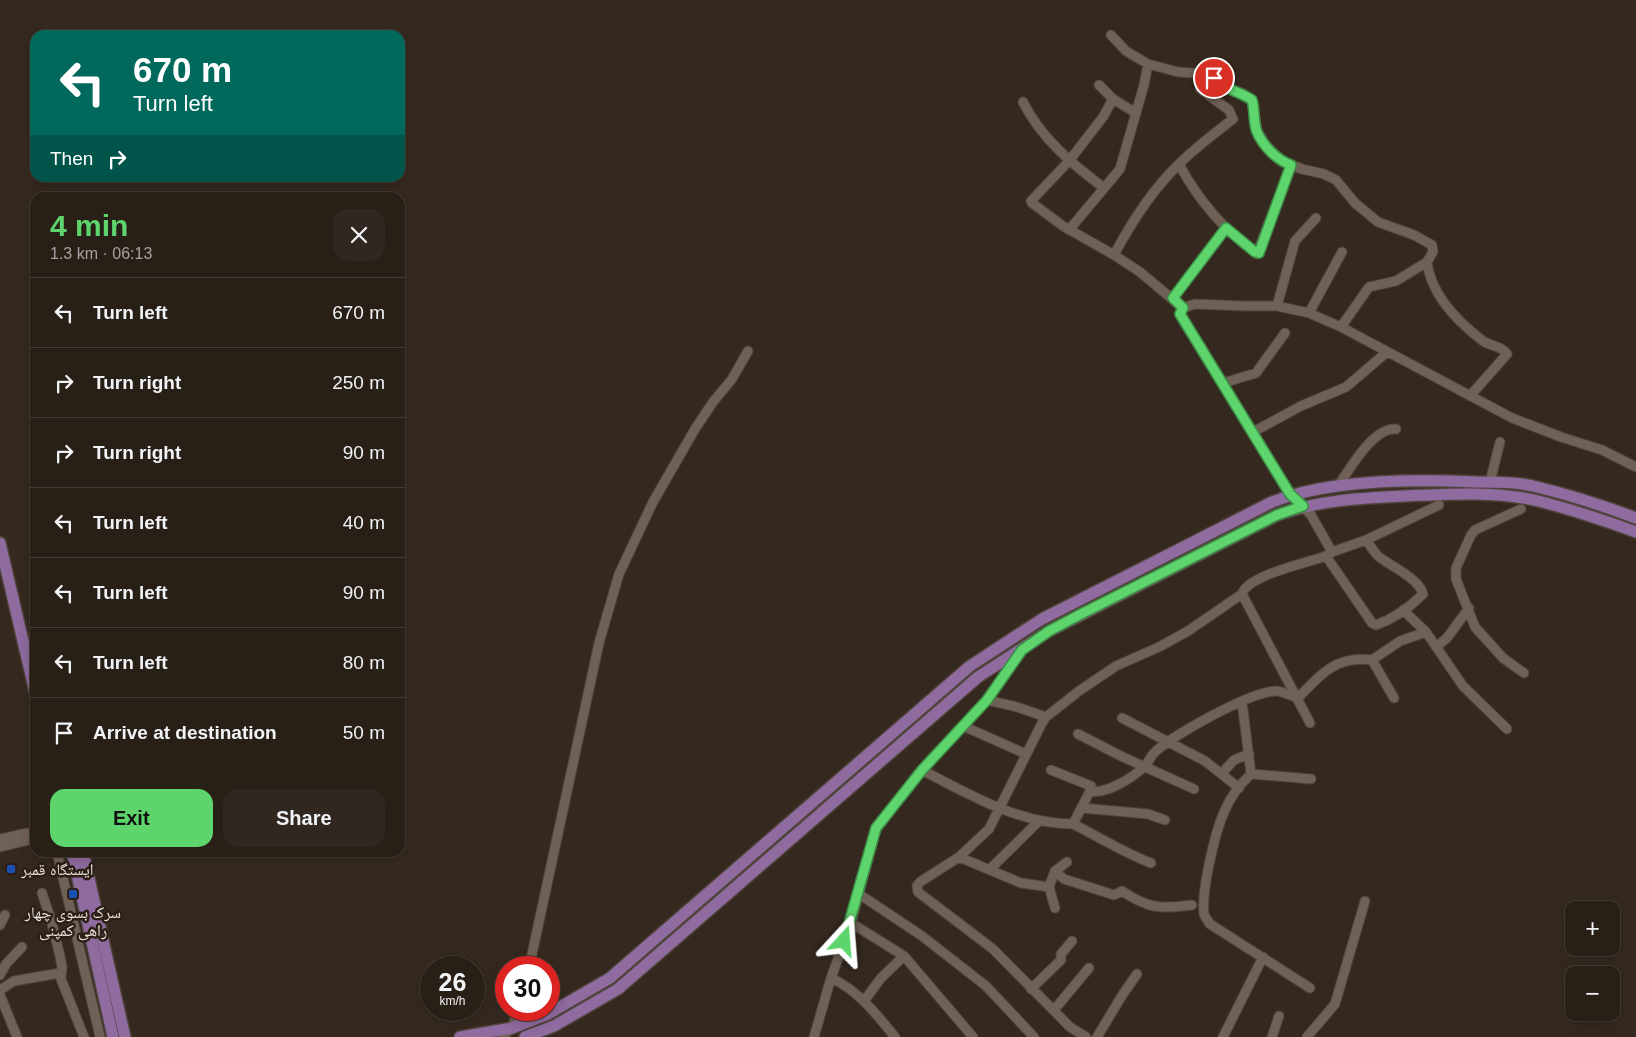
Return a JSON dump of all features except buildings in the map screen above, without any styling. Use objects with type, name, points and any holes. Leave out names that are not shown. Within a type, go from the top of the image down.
[{"type":"main road","points":[[460,1037],[512,1028],[548,1014],[610,978],[970,666],[1042,619],[1290,494],[1338,486],[1438,480],[1490,482],[1537,487],[1636,518]]},
{"type":"main road","points":[[525,1037],[554,1026],[618,989],[978,677],[1049,631],[1277,515],[1303,506],[1354,499],[1437,494],[1514,496],[1535,500],[1636,532]]},
{"type":"main road","points":[[0,543],[30,671]]},
{"type":"main road","points":[[73,857],[113,1037]]},
{"type":"main road","points":[[84,857],[124,1037]]},
{"type":"street","points":[[1111,36],[1126,51],[1148,64],[1178,72],[1207,74],[1227,89],[1242,93],[1252,100],[1257,131],[1265,144],[1281,161],[1318,172],[1336,180],[1355,203],[1378,222],[1414,235],[1432,245],[1433,252],[1427,262],[1396,281],[1369,287],[1341,327]]},
{"type":"street","points":[[1070,230],[1120,169],[1148,64]]},
{"type":"street","points":[[1099,84],[1113,99],[1136,113]]},
{"type":"street","points":[[1114,255],[1129,227],[1147,200],[1179,164],[1233,118],[1229,110],[1200,89]]},
{"type":"street","points":[[1113,99],[1103,117],[1069,161],[1031,201],[1032,204],[1070,230],[1114,255],[1173,298],[1290,494],[1311,514],[1329,554],[1372,623],[1376,625],[1403,610],[1423,594],[1421,589],[1399,570],[1377,555],[1366,540]]},
{"type":"street","points":[[1022,102],[1051,143],[1069,161],[1104,188]]},
{"type":"street","points":[[1179,164],[1192,188],[1226,228],[1255,252],[1259,253],[1291,165]]},
{"type":"street","points":[[1277,306],[1295,241],[1316,218]]},
{"type":"street","points":[[1173,298],[1226,228]]},
{"type":"street","points":[[1309,313],[1342,252]]},
{"type":"street","points":[[1427,262],[1428,273],[1441,298],[1458,319],[1485,342],[1504,350],[1506,354],[1470,396]]},
{"type":"street","points":[[1182,311],[1196,304],[1277,306],[1309,313],[1341,327],[1512,418],[1602,450],[1636,467]]},
{"type":"street","points":[[1224,383],[1256,373],[1285,333]]},
{"type":"street","points":[[532,956],[599,643],[619,574],[653,502],[695,429],[713,402],[732,379],[748,351]]},
{"type":"street","points":[[1253,432],[1294,409],[1346,387],[1387,352]]},
{"type":"street","points":[[1338,486],[1376,435],[1389,428],[1396,429]]},
{"type":"street","points":[[1490,482],[1500,442]]},
{"type":"street","points":[[1086,1037],[1070,1027],[994,950],[918,892],[917,886],[920,882],[959,857],[989,829],[1046,717],[1116,666],[1188,630],[1242,594],[1243,590],[1266,576],[1366,540],[1439,505]]},
{"type":"street","points":[[1521,509],[1475,530],[1456,568],[1456,579],[1476,626],[1503,658],[1524,673]]},
{"type":"street","points":[[1242,594],[1310,723]]},
{"type":"street","points":[[1436,647],[1447,638],[1468,608]]},
{"type":"street","points":[[1403,610],[1419,623],[1463,686],[1507,729]]},
{"type":"street","points":[[1298,698],[1328,669],[1342,662],[1358,658],[1372,660],[1400,641],[1426,632]]},
{"type":"street","points":[[814,1037],[831,978],[851,923],[876,828],[922,770],[987,700],[1022,650]]},
{"type":"street","points":[[1372,660],[1394,698]]},
{"type":"street","points":[[1090,791],[1096,792],[1122,784],[1145,766],[1153,754],[1169,742],[1227,708],[1277,691],[1298,698]]},
{"type":"street","points":[[987,700],[1017,707],[1046,717]]},
{"type":"street","points":[[1242,702],[1252,774]]},
{"type":"street","points":[[1122,718],[1205,761],[1222,772],[1239,788]]},
{"type":"street","points":[[963,726],[1026,754]]},
{"type":"street","points":[[1078,734],[1194,789]]},
{"type":"street","points":[[1222,772],[1234,760],[1249,754]]},
{"type":"street","points":[[922,770],[978,800],[1039,821],[1073,824],[1110,842],[1127,854],[1151,864]]},
{"type":"street","points":[[1051,770],[1091,786],[1073,824]]},
{"type":"street","points":[[1252,774],[1311,779]]},
{"type":"street","points":[[1252,774],[1239,788],[1224,811],[1207,881],[1204,915],[1210,924],[1310,988]]},
{"type":"street","points":[[1082,808],[1148,814],[1165,820]]},
{"type":"street","points":[[990,870],[1039,821]]},
{"type":"street","points":[[0,847],[27,833],[30,834]]},
{"type":"street","points":[[0,840],[16,839]]},
{"type":"street","points":[[57,857],[100,1037]]},
{"type":"street","points":[[959,857],[1021,883],[1048,887]]},
{"type":"street","points":[[1055,908],[1048,887],[1055,871],[1067,862]]},
{"type":"street","points":[[1055,871],[1064,879],[1114,895],[1122,891],[1146,906],[1174,907],[1192,905]]},
{"type":"street","points":[[42,892],[52,920],[60,956],[62,967],[60,974],[84,1037]]},
{"type":"street","points":[[859,894],[922,936],[986,986],[1034,1037]]},
{"type":"street","points":[[1307,1037],[1335,1004],[1365,901]]},
{"type":"street","points":[[0,925],[4,915]]},
{"type":"street","points":[[851,923],[904,956],[973,1037]]},
{"type":"street","points":[[1032,989],[1061,960],[1061,954],[1072,941]]},
{"type":"street","points":[[0,975],[6,964],[22,947]]},
{"type":"street","points":[[864,1001],[881,978],[904,956]]},
{"type":"street","points":[[1223,1037],[1263,957]]},
{"type":"street","points":[[1054,1010],[1088,968]]},
{"type":"street","points":[[0,990],[14,981],[60,974]]},
{"type":"street","points":[[1097,1037],[1137,974]]},
{"type":"street","points":[[831,978],[841,982],[864,1001],[896,1037]]},
{"type":"street","points":[[0,995],[17,1037]]},
{"type":"street","points":[[1272,1037],[1279,1016]]},
{"type":"street","points":[[502,1037],[512,1028],[514,1021]]},
{"type":"place","name":"ایستگاه قمبر","points":[[11,869]]},
{"type":"place","name":"سرک بسوی چهار راهی کمپنی","points":[[73,894]]},
{"type":"route","points":[[844,941],[851,923],[876,828],[922,770],[987,700],[1022,650],[1049,631],[1081,614],[1277,515],[1303,506],[1290,494],[1224,383],[1180,314],[1183,308],[1173,298],[1226,228],[1257,254],[1259,253],[1291,165],[1281,161],[1265,144],[1257,131],[1252,100],[1242,93],[1227,89],[1214,78]]}]
